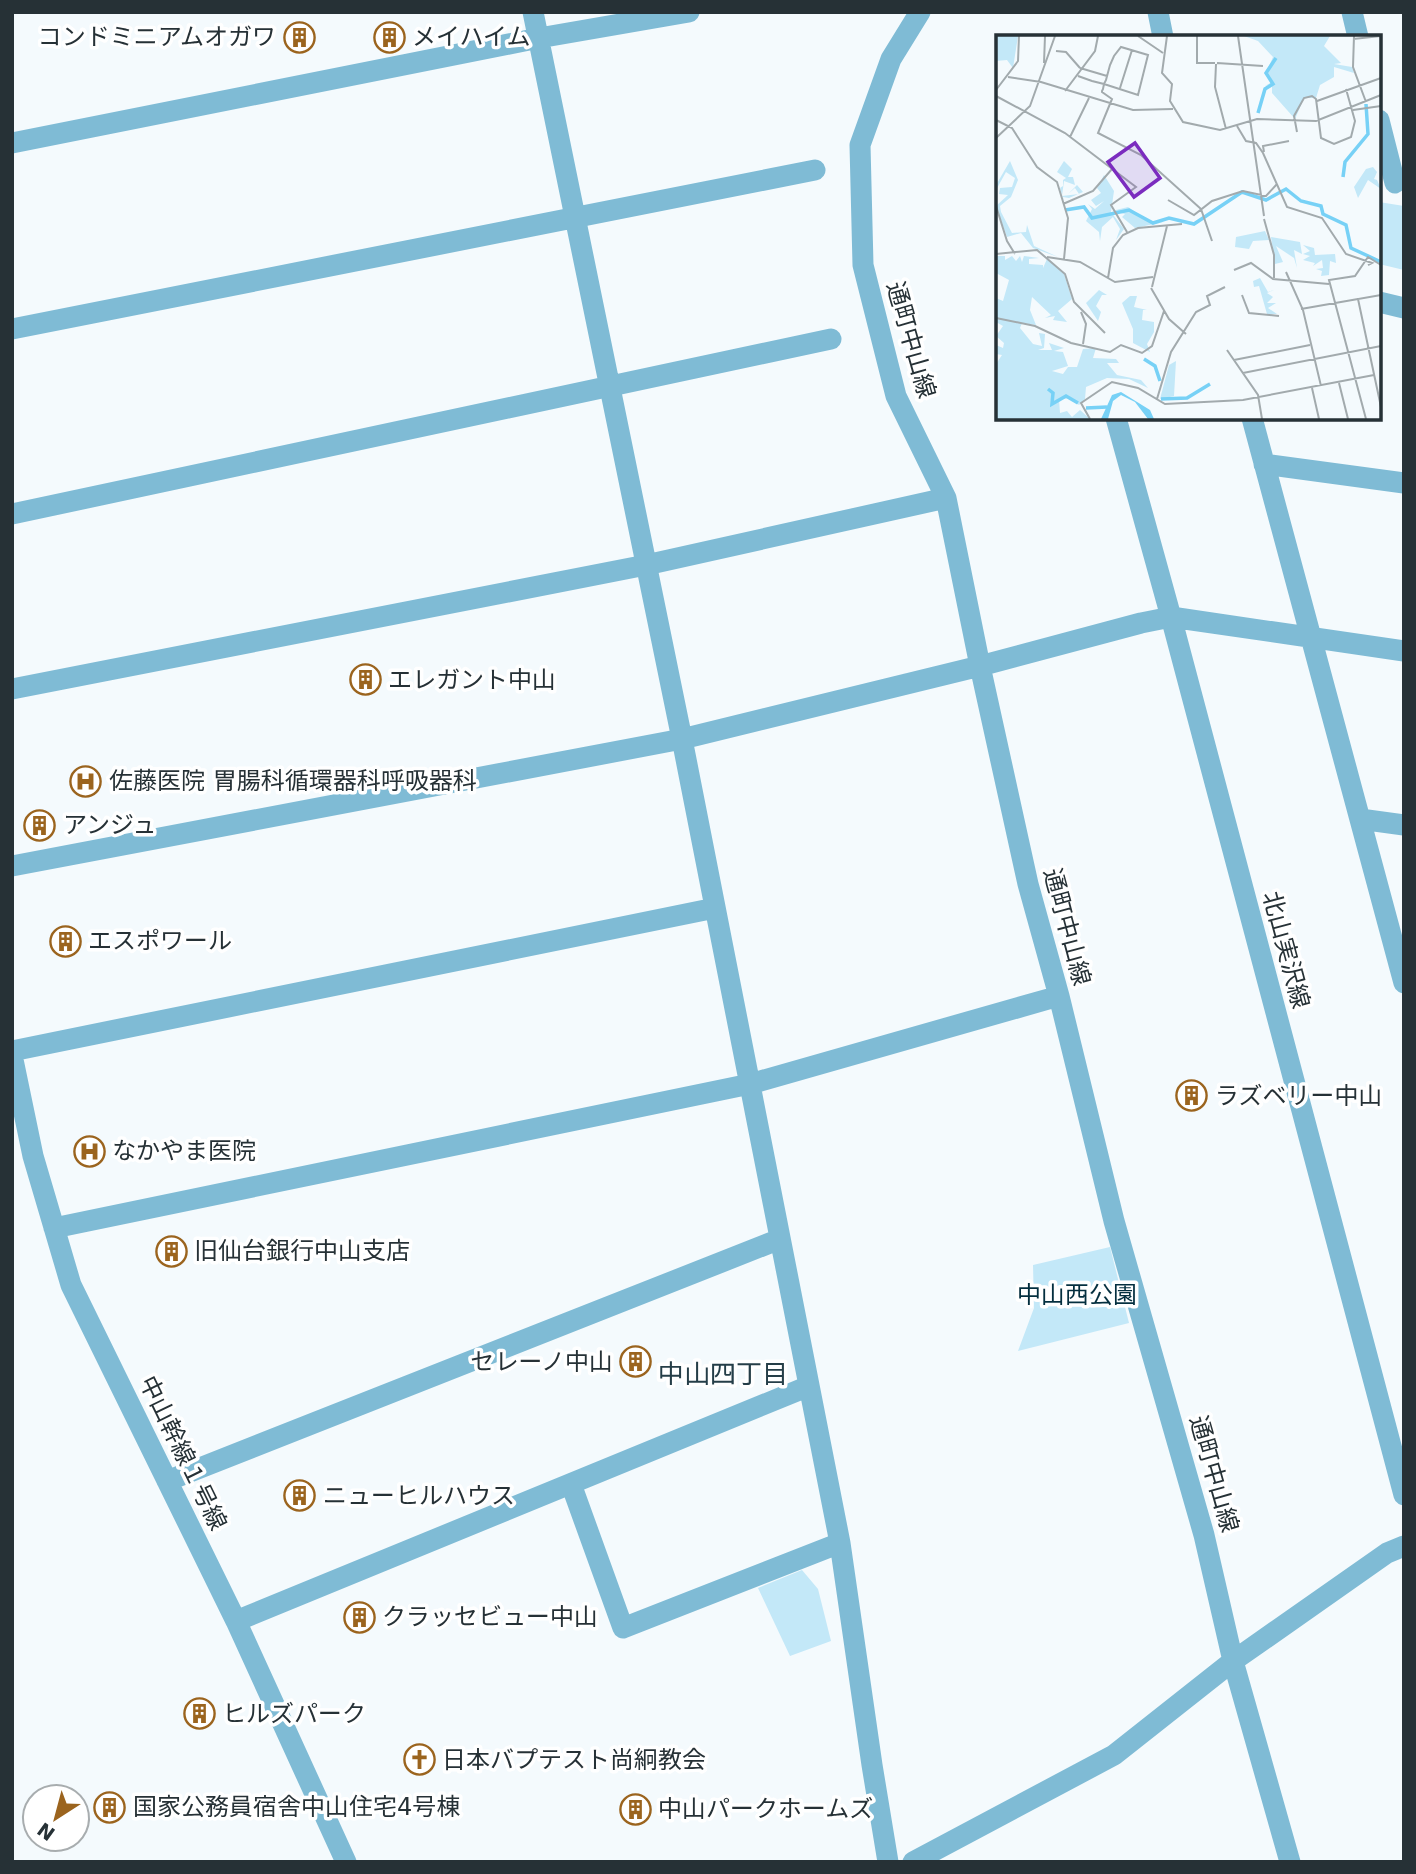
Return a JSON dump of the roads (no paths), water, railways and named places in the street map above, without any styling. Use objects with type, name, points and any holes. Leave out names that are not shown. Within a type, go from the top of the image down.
[{"type":"street","points":[[533,12],[682,739],[810,1386],[840,1543],[888,1862]]},
{"type":"street","points":[[12,144],[539,38],[689,12]]},
{"type":"street","name":"通町中山線","points":[[920,12],[891,59],[860,145],[863,265],[896,397],[946,498],[979,666],[1028,884],[1059,996],[1114,1221],[1204,1535],[1233,1661],[1290,1862]]},
{"type":"street","points":[[1158,12],[1163,35]]},
{"type":"street","points":[[1352,12],[1358,35]]},
{"type":"street","points":[[1381,129],[1393,182]]},
{"type":"street","points":[[12,329],[815,170]]},
{"type":"street","points":[[1381,302],[1404,308]]},
{"type":"street","points":[[12,514],[831,339]]},
{"type":"street","name":"北山実沢線","points":[[1117,420],[1404,1495]]},
{"type":"street","points":[[1253,420],[1404,983]]},
{"type":"street","points":[[1264,464],[1404,483]]},
{"type":"street","points":[[12,689],[646,565],[946,498]]},
{"type":"street","points":[[12,866],[682,739],[1141,623],[1171,618],[1404,651]]},
{"type":"street","points":[[1360,819],[1404,825]]},
{"type":"street","points":[[12,1053],[715,908]]},
{"type":"street","points":[[54,1227],[750,1084],[1059,996]]},
{"type":"street","name":"中山幹線１号線","points":[[12,1053],[33,1156],[71,1285],[236,1621],[346,1862]]},
{"type":"street","points":[[167,1481],[780,1238]]},
{"type":"street","points":[[236,1621],[810,1386]]},
{"type":"street","points":[[571,1484],[623,1628],[840,1543]]},
{"type":"street","points":[[913,1862],[1114,1755],[1233,1661],[1387,1553],[1404,1546]]},
{"type":"place","name":"コンドミニアムオガワ","points":[[299,37]]},
{"type":"place","name":"メイハイム","points":[[389,37]]},
{"type":"place","name":"エレガント中山","points":[[365,680]]},
{"type":"place","name":"佐藤医院 胃腸科循環器科呼吸器科","points":[[86,781]]},
{"type":"place","name":"アンジュ","points":[[40,825]]},
{"type":"place","name":"エスポワール","points":[[65,941]]},
{"type":"place","name":"ラズベリー中山","points":[[1192,1096]]},
{"type":"place","name":"なかやま医院","points":[[89,1151]]},
{"type":"place","name":"旧仙台銀行中山支店","points":[[171,1251]]},
{"type":"place","name":"セレーノ中山","points":[[636,1362]]},
{"type":"place","name":"ニューヒルハウス","points":[[300,1496]]},
{"type":"place","name":"クラッセビュー中山","points":[[359,1617]]},
{"type":"place","name":"ヒルズパーク","points":[[199,1714]]},
{"type":"place","name":"日本バプテスト尚絅教会","points":[[419,1760]]},
{"type":"place","name":"国家公務員宿舎中山住宅4号棟","points":[[110,1807]]},
{"type":"place","name":"中山パークホームズ","points":[[635,1809]]},
{"type":"district","name":"中山四丁目","points":[[723,1374]]},
{"type":"park label","name":"中山西公園","points":[[1077,1295]]}]
